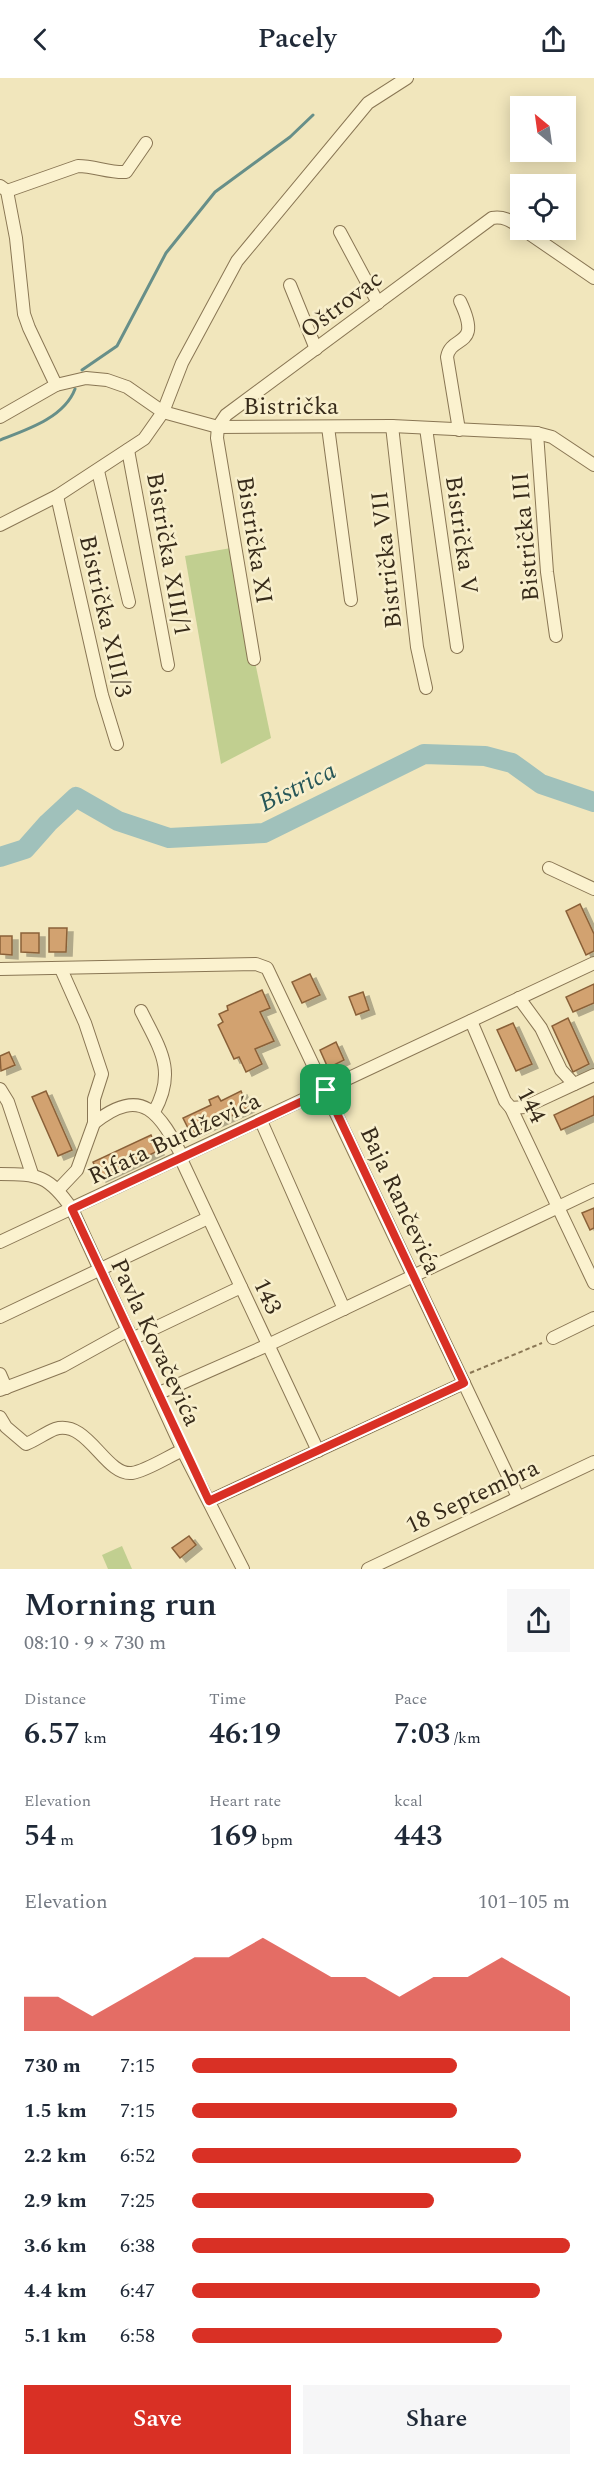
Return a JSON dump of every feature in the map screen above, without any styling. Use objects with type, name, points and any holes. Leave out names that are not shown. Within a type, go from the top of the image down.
[{"type":"street","points":[[0,525],[57,496],[144,439],[163,412],[182,363],[237,261],[368,103],[407,78]]},
{"type":"street","points":[[56,385],[28,328],[24,314],[16,238],[3,188],[78,166],[89,166],[114,173],[126,172],[146,143]]},
{"type":"street","name":"Oštrovac","points":[[218,427],[226,415],[492,218],[501,217],[510,220]]},
{"type":"street","points":[[340,232],[378,303]]},
{"type":"street","points":[[539,240],[594,278]]},
{"type":"street","points":[[290,285],[316,349]]},
{"type":"street","points":[[459,430],[447,357],[452,348],[467,337],[469,329],[460,301]]},
{"type":"street","name":"Bistrička","points":[[0,417],[56,385],[86,378],[107,380],[127,387],[163,412],[218,427],[392,426],[537,433],[552,437],[594,465]]},
{"type":"street","name":"Bistrička VII","points":[[392,426],[417,646],[426,688]]},
{"type":"street","name":"Bistrička XI","points":[[218,427],[217,438],[254,659]]},
{"type":"street","points":[[328,427],[351,600]]},
{"type":"street","name":"Bistrička V","points":[[426,428],[457,647]]},
{"type":"street","name":"Bistrička III","points":[[537,433],[547,572],[556,636]]},
{"type":"street","name":"Bistrička XIII/1","points":[[128,450],[168,665]]},
{"type":"street","points":[[98,471],[129,602]]},
{"type":"street","name":"Bistrička XIII/3","points":[[57,496],[102,695],[117,744]]},
{"type":"street","points":[[549,868],[594,889]]},
{"type":"street","name":"Rifata Burdževića","points":[[0,1242],[594,963]]},
{"type":"street","name":"Baja Rančevića","points":[[0,969],[256,964],[267,968],[519,1497]]},
{"type":"street","points":[[58,1190],[77,1170],[94,1123],[94,1099],[102,1074],[85,1023],[61,969]]},
{"type":"street","points":[[519,999],[541,1028],[561,1070],[574,1084]]},
{"type":"street","points":[[94,1123],[117,1107],[130,1104],[142,1106],[154,1112],[163,1095],[165,1068],[163,1058],[141,1011]]},
{"type":"street","name":"144","points":[[471,1021],[505,1101],[511,1108],[592,1275]]},
{"type":"street","points":[[511,1108],[525,1107],[594,1075]]},
{"type":"street","points":[[0,1089],[8,1102],[33,1174],[0,1174]]},
{"type":"street","name":"143","points":[[154,1112],[166,1125],[182,1158],[318,1451]]},
{"type":"street","points":[[261,1120],[344,1309]]},
{"type":"street","name":"Pavla Kovačevića","points":[[33,1174],[58,1190],[72,1209],[183,1450],[243,1569]]},
{"type":"street","points":[[157,1394],[268,1345],[594,1190]]},
{"type":"street","points":[[0,1317],[208,1218]]},
{"type":"street","points":[[0,1374],[3,1389],[63,1366],[130,1334],[241,1287]]},
{"type":"street","points":[[553,1338],[594,1318]]},
{"type":"street","points":[[209,1501],[463,1380]]},
{"type":"street","points":[[0,1417],[6,1427],[26,1444],[56,1429],[67,1429],[79,1434],[115,1468],[124,1473],[134,1473],[183,1450]]},
{"type":"street","name":"18 Septembra","points":[[368,1569],[594,1462]]},
{"type":"path","points":[[463,1380],[553,1338]]},
{"type":"green space","points":[[231,548],[271,738],[221,764],[185,556]]},
{"type":"green space","points":[[122,1546],[132,1569],[108,1569],[102,1555]]},
{"type":"building","points":[[580,904],[594,934],[594,951],[586,955],[566,911]]},
{"type":"building","points":[[49,928],[67,928],[66,952],[49,952]]},
{"type":"building","points":[[21,933],[39,933],[39,953],[21,952]]},
{"type":"building","points":[[0,936],[12,936],[12,955],[0,954]]},
{"type":"building","points":[[310,974],[320,995],[302,1003],[292,982]]},
{"type":"building","points":[[594,984],[594,1003],[573,1012],[566,997]]},
{"type":"building","points":[[262,990],[270,1008],[260,1012],[274,1041],[255,1049],[262,1064],[246,1072],[239,1057],[234,1059],[218,1025],[223,1022],[219,1014],[228,1010],[227,1006]]},
{"type":"building","points":[[363,992],[369,1010],[356,1015],[349,997]]},
{"type":"building","points":[[568,1018],[589,1064],[573,1072],[552,1026]]},
{"type":"building","points":[[513,1023],[532,1064],[516,1071],[497,1030]]},
{"type":"building","points":[[336,1042],[344,1060],[328,1068],[320,1050]]},
{"type":"building","points":[[9,1052],[15,1065],[1,1071],[0,1056]]},
{"type":"building","points":[[46,1091],[72,1150],[58,1156],[32,1097]]},
{"type":"building","points":[[241,1091],[248,1108],[191,1134],[183,1118],[211,1105],[209,1100],[218,1096],[221,1101]]},
{"type":"building","points":[[594,1096],[594,1115],[561,1130],[554,1115]]},
{"type":"building","points":[[151,1135],[158,1151],[100,1178],[93,1162]]},
{"type":"building","points":[[594,1208],[594,1228],[590,1230],[582,1213]]},
{"type":"building","points":[[189,1536],[196,1545],[180,1558],[172,1548]]},
{"type":"waterway","points":[[82,370],[117,346],[166,253],[215,192],[290,137],[313,115]]},
{"type":"waterway","points":[[0,440],[43,422],[62,408],[75,389]]},
{"type":"waterway","name":"Bistrica","points":[[0,857],[25,849],[76,797],[118,821],[169,838],[264,833],[424,754],[485,756],[512,763],[541,784],[594,802]]},
{"type":"route","points":[[326,1090],[464,1383],[209,1501],[183,1450],[72,1209],[326,1090]]}]
